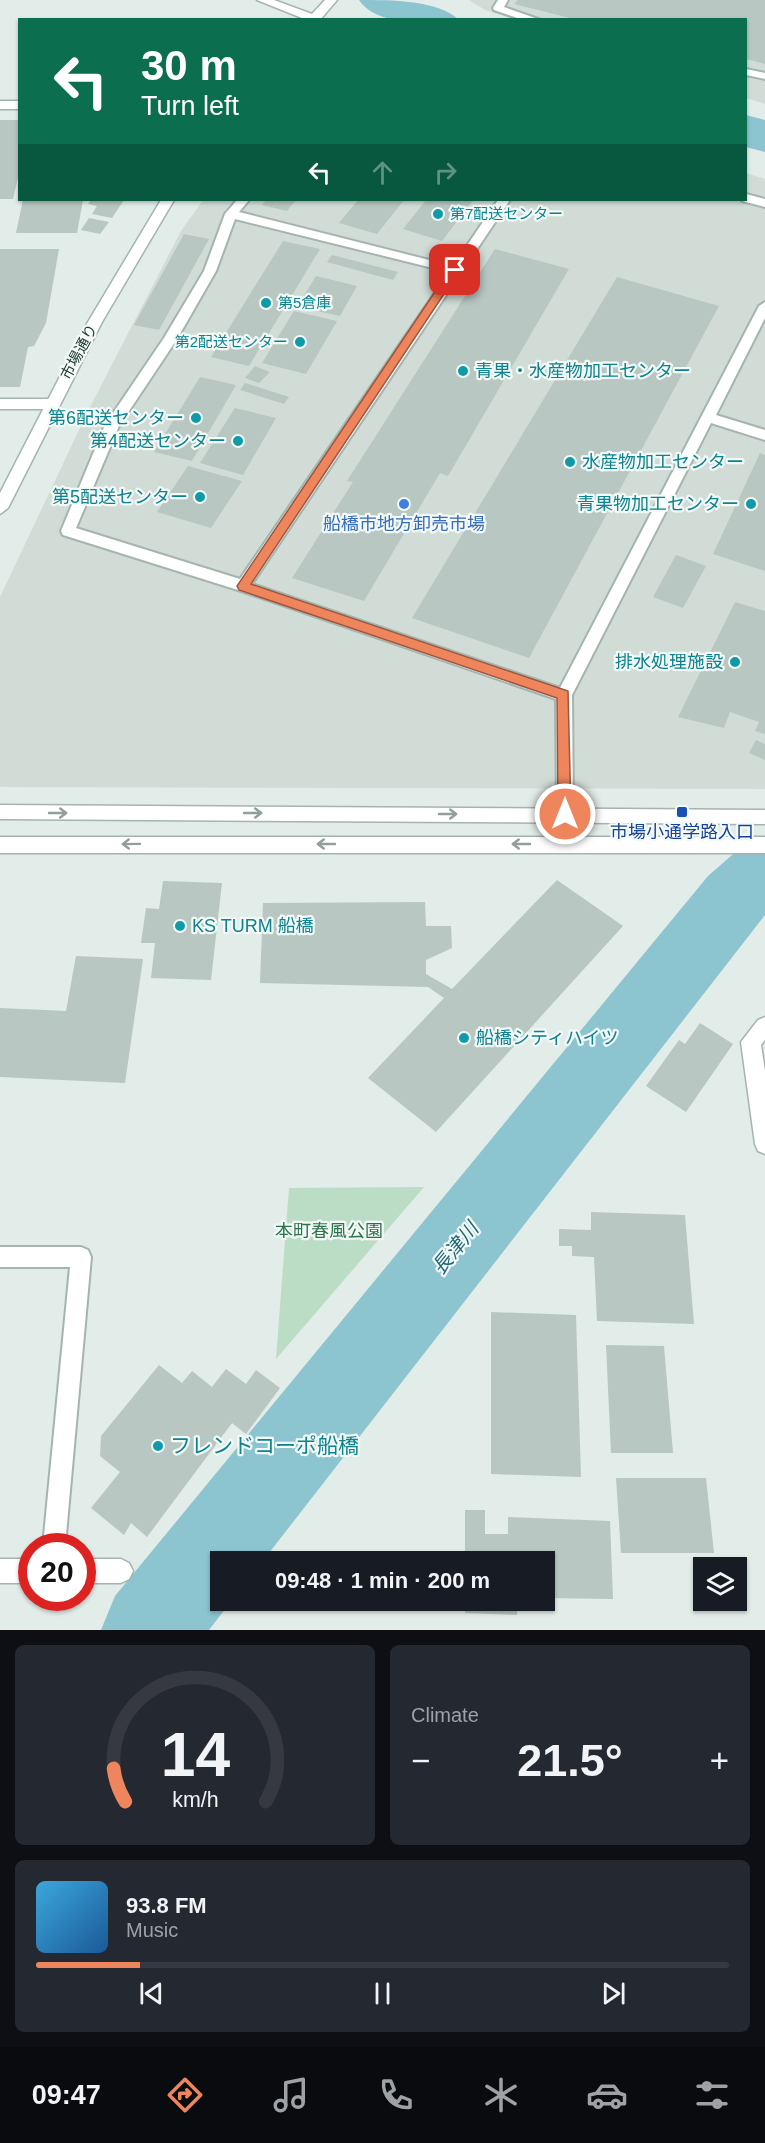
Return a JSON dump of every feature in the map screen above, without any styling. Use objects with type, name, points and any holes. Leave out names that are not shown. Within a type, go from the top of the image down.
[{"type":"street","points":[[263,0],[311,18]]},
{"type":"street","points":[[315,18],[331,0]]},
{"type":"street","points":[[0,105],[18,105]]},
{"type":"street","name":"市場通り","points":[[0,508],[51,404],[95,322],[165,201]]},
{"type":"street","points":[[0,404],[51,404]]},
{"type":"street","points":[[0,813],[760,816]]},
{"type":"street","points":[[0,845],[765,845]]},
{"type":"street","points":[[765,1026],[751,1042],[765,1144]]},
{"type":"street","points":[[0,1571],[18,1571]]},
{"type":"street","points":[[96,1571],[121,1571]]},
{"type":"lane","points":[[503,0],[498,8],[527,18]]},
{"type":"lane","points":[[747,72],[765,76]]},
{"type":"lane","points":[[747,198],[765,203]]},
{"type":"lane","points":[[242,201],[231,214],[210,271],[170,339],[112,425],[68,531],[243,586],[564,695]]},
{"type":"lane","points":[[243,586],[503,201]]},
{"type":"lane","points":[[231,214],[455,270]]},
{"type":"lane","points":[[565,814],[564,695],[765,306]]},
{"type":"lane","points":[[708,417],[765,435]]},
{"type":"lane","points":[[0,1257],[81,1257],[55,1533]]},
{"type":"shaded area","points":[[469,0],[765,0],[765,104],[747,98],[747,18],[510,18],[485,10]]},
{"type":"shaded area","name":"船橋市地方卸売市場","points":[[747,173],[765,179],[765,789],[0,787],[0,597],[88,411],[181,231],[202,201],[747,201]]},
{"type":"green space","name":"本町春風公園","points":[[424,1187],[276,1359],[289,1188]]},
{"type":"building","points":[[518,0],[765,0],[765,64],[747,59],[747,18],[570,18],[514,4]]},
{"type":"building","points":[[0,120],[18,120],[18,178],[13,199],[0,199]]},
{"type":"building","points":[[23,201],[83,201],[77,233],[16,233]]},
{"type":"building","points":[[90,201],[123,201],[112,218],[92,214],[97,206],[88,204]]},
{"type":"building","points":[[265,201],[295,201],[287,211],[262,205]]},
{"type":"building","points":[[357,201],[403,201],[377,234],[339,223]]},
{"type":"building","name":"第7配送センター","points":[[425,201],[472,201],[442,241],[403,229]]},
{"type":"building","points":[[89,218],[109,222],[100,234],[81,230]]},
{"type":"building","points":[[184,234],[209,239],[159,330],[134,325]]},
{"type":"building","name":"第5倉庫","points":[[283,241],[320,249],[249,366],[211,357]]},
{"type":"building","points":[[0,249],[59,249],[46,323],[34,346],[28,347],[20,387],[0,387]]},
{"type":"building","name":"青果・水産物加工センター","points":[[495,249],[569,269],[448,476],[440,473],[364,601],[292,578],[353,482],[347,481]]},
{"type":"building","points":[[332,255],[398,272],[393,280],[327,262]]},
{"type":"building","points":[[316,276],[357,286],[340,316],[297,307]]},
{"type":"building","name":"水産物加工センター","points":[[617,277],[719,306],[529,658],[412,618]]},
{"type":"building","name":"第2配送センター","points":[[294,311],[337,321],[306,374],[262,363]]},
{"type":"building","points":[[255,366],[270,372],[259,383],[245,378]]},
{"type":"building","name":"第6配送センター","points":[[200,377],[236,385],[192,461],[154,452]]},
{"type":"building","points":[[245,383],[289,397],[284,404],[240,390]]},
{"type":"building","name":"第4配送センター","points":[[235,408],[276,418],[243,475],[200,463]]},
{"type":"building","name":"青果物加工センター","points":[[760,453],[765,455],[765,571],[713,554]]},
{"type":"building","name":"第5配送センター","points":[[188,466],[242,481],[211,528],[157,512]]},
{"type":"building","points":[[676,555],[706,566],[683,608],[653,597]]},
{"type":"building","name":"排水処理施設","points":[[735,602],[765,611],[765,734],[755,731],[759,722],[730,712],[724,728],[678,717]]},
{"type":"building","points":[[756,740],[765,744],[765,760],[749,753]]},
{"type":"building","name":"船橋シティハイツ","points":[[557,880],[623,926],[436,1132],[368,1078],[444,998],[428,987],[260,983],[263,903],[425,902],[426,926],[451,926],[452,948],[426,960],[426,974],[452,989]]},
{"type":"building","name":"KS TURM 船橋","points":[[163,881],[222,883],[211,980],[151,978],[155,943],[141,943],[146,908],[159,909]]},
{"type":"building","points":[[76,956],[143,959],[125,1083],[0,1077],[0,1008],[66,1011]]},
{"type":"building","points":[[700,1023],[733,1044],[686,1112],[646,1086],[679,1040],[685,1044]]},
{"type":"building","points":[[591,1212],[685,1215],[694,1324],[597,1321],[594,1257],[572,1256],[572,1246],[559,1246],[559,1229],[591,1230]]},
{"type":"building","points":[[491,1312],[576,1315],[581,1477],[491,1474]]},
{"type":"building","points":[[606,1345],[664,1346],[673,1453],[611,1453]]},
{"type":"building","name":"フレンドコーポ船橋","points":[[159,1365],[182,1383],[192,1371],[212,1387],[226,1369],[246,1384],[256,1370],[280,1388],[246,1434],[232,1423],[147,1537],[131,1523],[124,1535],[91,1508],[120,1472],[100,1456],[101,1436]]},
{"type":"building","points":[[616,1478],[706,1478],[714,1553],[621,1553]]},
{"type":"building","points":[[465,1510],[485,1510],[485,1534],[508,1534],[508,1517],[610,1521],[613,1599],[555,1598],[555,1551],[465,1551]]},
{"type":"building","points":[[465,1611],[517,1611],[517,1615],[465,1613]]},
{"type":"waterway","points":[[382,0],[431,18]]},
{"type":"waterway","points":[[747,130],[765,137]]},
{"type":"waterway","name":"長津川","points":[[149,1630],[734,898],[765,870]]},
{"type":"place","name":"第7配送センター","points":[[438,214]]},
{"type":"place","name":"第5倉庫","points":[[266,303]]},
{"type":"place","name":"第2配送センター","points":[[300,342]]},
{"type":"place","name":"青果・水産物加工センター","points":[[463,371]]},
{"type":"place","name":"第6配送センター","points":[[196,418]]},
{"type":"place","name":"第4配送センター","points":[[238,441]]},
{"type":"place","name":"水産物加工センター","points":[[570,462]]},
{"type":"place","name":"第5配送センター","points":[[200,497]]},
{"type":"place","name":"船橋市地方卸売市場","points":[[404,504]]},
{"type":"place","name":"青果物加工センター","points":[[751,504]]},
{"type":"place","name":"排水処理施設","points":[[735,662]]},
{"type":"place","name":"市場小通学路入口","points":[[682,812]]},
{"type":"place","name":"KS TURM 船橋","points":[[180,926]]},
{"type":"place","name":"船橋シティハイツ","points":[[464,1038]]},
{"type":"place","name":"フレンドコーポ船橋","points":[[158,1446]]},
{"type":"route","points":[[455,270],[243,586],[564,695],[565,814]]}]
